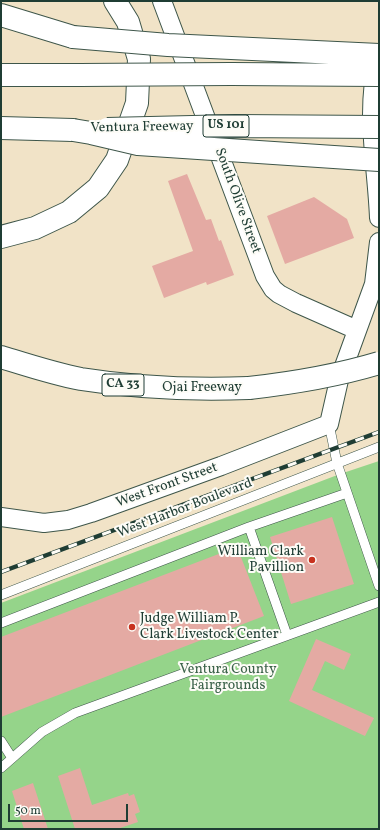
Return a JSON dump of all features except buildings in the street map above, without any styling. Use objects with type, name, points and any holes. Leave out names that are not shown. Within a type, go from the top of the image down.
[{"type":"highway","points":[[1,237],[35,228],[69,212],[98,188],[117,160],[137,103],[139,59],[128,22],[116,1]]},
{"type":"highway","points":[[1,16],[73,37],[168,45],[379,55]]},
{"type":"highway","points":[[1,75],[231,74],[379,76]]},
{"type":"highway","name":"Ventura Freeway","points":[[1,128],[73,130],[235,126],[379,127]]},
{"type":"highway","points":[[73,130],[138,144],[379,160]]},
{"type":"highway","name":"Ojai Freeway","points":[[1,357],[42,370],[80,378],[175,389],[249,388],[309,380],[353,371],[379,363]]},
{"type":"street","name":"South Olive Street","points":[[162,1],[269,284],[273,289],[287,298],[357,330]]},
{"type":"street","points":[[379,55],[372,102],[379,218]]},
{"type":"street","points":[[328,424],[339,380],[374,284],[379,242]]},
{"type":"street","name":"West Front Street","points":[[1,517],[44,523],[68,520],[221,466],[328,424]]},
{"type":"lane","points":[[328,424],[337,463],[379,586]]},
{"type":"lane","name":"West Harbor Boulevard","points":[[1,596],[379,447]]},
{"type":"lane","points":[[1,623],[250,527],[347,493]]},
{"type":"lane","points":[[250,527],[287,635]]},
{"type":"lane","points":[[1,768],[42,732],[75,713],[379,602]]},
{"type":"lane","points":[[1,741],[12,758]]},
{"type":"green space","name":"Ventura County Fairgrounds","points":[[379,461],[379,829],[1,829],[1,603],[340,474]]},
{"type":"railway","points":[[1,572],[379,432]]},
{"type":"place","name":"William Clark Pavillion","points":[[312,560]]},
{"type":"place","name":"Judge William P. Clark Livestock Center","points":[[132,627]]}]
